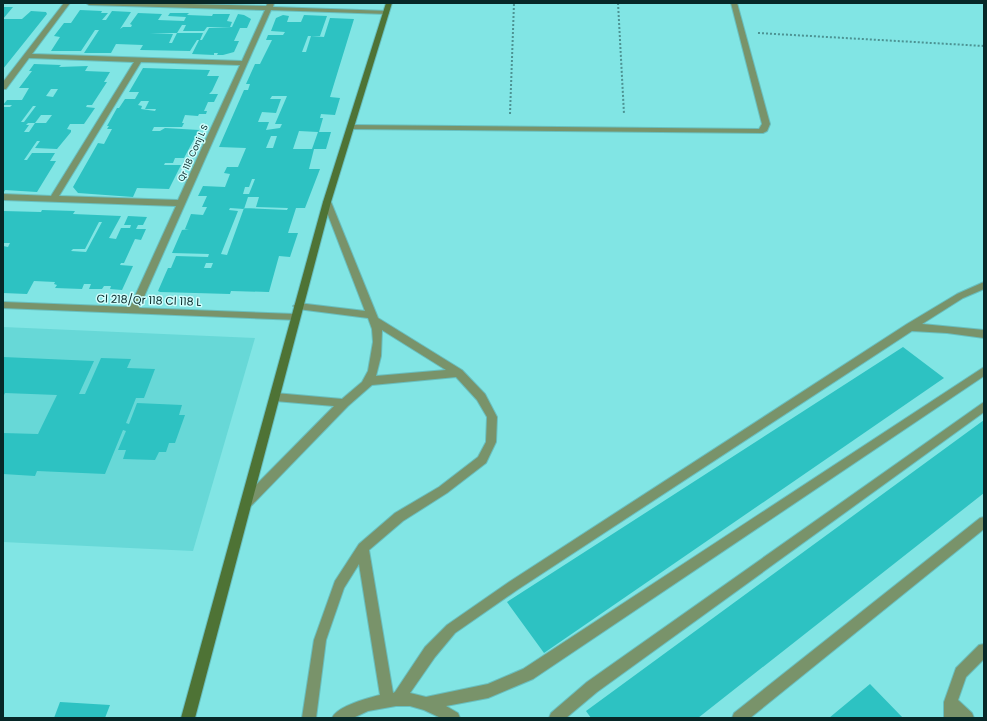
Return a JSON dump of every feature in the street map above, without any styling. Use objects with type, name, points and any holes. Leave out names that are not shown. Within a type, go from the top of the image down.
[{"type":"street","points":[[3,87],[67,3]]},
{"type":"street","points":[[89,3],[388,7],[327,202],[188,718]]},
{"type":"street","points":[[351,127],[753,132],[764,129],[766,124],[734,3]]},
{"type":"street","name":"Qr 118 Conj L S","points":[[134,311],[270,6]]},
{"type":"street","points":[[27,56],[245,63]]},
{"type":"street","points":[[54,198],[139,59]]},
{"type":"street","points":[[3,197],[181,203]]},
{"type":"street","points":[[247,502],[344,403],[369,381],[378,347],[377,329],[327,202]]},
{"type":"street","points":[[393,699],[430,652],[451,629],[519,582],[910,327],[960,296],[984,285]]},
{"type":"street","name":"Cl 218/Qr 118 Cl 118 L","points":[[3,306],[295,318]]},
{"type":"street","points":[[298,306],[372,317],[458,373],[481,397],[492,418],[491,442],[482,460],[443,490],[399,517],[363,548],[339,586],[320,640],[309,718]]},
{"type":"street","points":[[910,327],[947,329],[984,334]]},
{"type":"street","points":[[339,718],[363,705],[393,699],[427,703],[488,690],[528,674],[984,371]]},
{"type":"street","points":[[369,381],[458,373]]},
{"type":"street","points":[[275,397],[344,403]]},
{"type":"street","points":[[556,718],[592,687],[984,406]]},
{"type":"street","points":[[739,718],[984,522]]},
{"type":"street","points":[[363,548],[393,699]]},
{"type":"street","points":[[951,718],[950,702],[961,673],[984,650]]},
{"type":"street","points":[[950,702],[967,718]]},
{"type":"street","points":[[427,703],[453,718]]},
{"type":"path","points":[[510,128],[514,3]]},
{"type":"path","points":[[618,3],[625,130]]},
{"type":"path","points":[[742,32],[984,46]]},
{"type":"shaded area","points":[[3,327],[255,338],[193,551],[3,542]]},
{"type":"building","points":[[3,7],[13,7],[3,19]]},
{"type":"building","points":[[80,10],[102,11],[101,13],[108,13],[102,20],[106,20],[112,11],[131,12],[120,29],[123,27],[131,27],[132,25],[130,24],[138,13],[162,14],[158,20],[184,21],[186,17],[168,16],[170,13],[189,13],[187,15],[212,16],[213,14],[230,14],[227,21],[232,22],[230,27],[207,27],[204,31],[183,31],[186,25],[182,25],[177,33],[203,33],[200,40],[197,40],[190,51],[140,50],[143,45],[116,44],[111,53],[84,53],[99,30],[95,30],[81,51],[51,51],[60,37],[54,36],[64,23],[71,23]],"holes":[[[150,33],[177,33],[172,43],[169,43],[173,34]]]},
{"type":"building","points":[[31,11],[46,12],[47,14],[3,69],[3,19],[22,19]]},
{"type":"building","points":[[238,14],[244,15],[251,19],[247,28],[240,28],[234,41],[239,41],[234,52],[223,55],[217,55],[218,53],[214,53],[214,55],[192,54],[199,40],[202,40],[209,28],[232,27]]},
{"type":"building","points":[[283,15],[289,16],[287,22],[301,22],[304,15],[327,16],[320,36],[311,36],[324,37],[330,18],[354,19],[330,97],[340,98],[335,115],[321,114],[320,118],[323,118],[319,132],[331,132],[326,149],[314,149],[309,169],[320,169],[305,208],[296,208],[288,233],[298,233],[290,257],[279,256],[269,292],[231,291],[230,294],[160,292],[158,291],[168,268],[171,268],[176,256],[208,257],[209,254],[172,253],[182,230],[189,229],[185,229],[191,214],[203,215],[207,207],[202,207],[207,196],[198,196],[203,186],[225,187],[230,174],[224,173],[227,167],[238,167],[246,148],[219,147],[244,90],[248,90],[250,84],[246,84],[255,64],[260,64],[272,40],[266,40],[268,35],[283,35],[285,32],[271,31],[276,18]],"holes":[[[308,36],[311,36],[306,52],[302,52]],[[272,96],[287,96],[275,124],[282,124],[280,128],[266,130],[269,122],[258,122],[262,112],[276,113],[281,99],[270,99]],[[299,131],[318,132],[312,149],[293,149]],[[271,136],[277,136],[273,148],[266,148]],[[252,179],[255,179],[249,194],[243,194],[245,187],[249,187]],[[248,197],[259,197],[256,207],[288,208],[287,210],[244,208]],[[230,208],[244,209],[227,255],[221,254],[238,211],[229,210]],[[206,263],[213,263],[211,268],[204,268]]]},
{"type":"building","points":[[34,64],[61,65],[59,67],[88,66],[85,71],[110,72],[104,82],[107,82],[92,105],[87,105],[86,107],[95,108],[84,124],[70,124],[67,129],[71,130],[71,132],[57,149],[35,148],[40,141],[37,141],[24,160],[27,160],[32,153],[55,153],[50,161],[56,161],[37,192],[5,190],[3,194],[3,107],[10,107],[12,105],[3,105],[7,100],[22,100],[29,88],[19,88],[32,71],[29,71]],"holes":[[[51,89],[58,89],[53,97],[46,96]],[[33,106],[36,106],[24,122],[21,122]],[[41,115],[52,115],[46,123],[35,123]],[[28,123],[35,123],[29,132],[24,132],[29,125],[26,125]]]},
{"type":"building","points":[[143,68],[210,70],[207,76],[219,76],[209,94],[218,94],[214,102],[208,102],[204,111],[207,111],[206,114],[199,114],[198,116],[185,115],[182,127],[154,127],[152,131],[160,131],[165,128],[199,130],[184,158],[175,158],[173,163],[165,163],[164,165],[181,165],[169,189],[137,188],[133,197],[78,193],[73,187],[98,143],[104,144],[112,129],[107,129],[109,126],[107,126],[117,108],[119,108],[125,99],[135,99],[139,92],[129,92]],"holes":[[[141,101],[149,101],[145,109],[156,109],[155,111],[141,109],[142,106],[138,105]]]},
{"type":"building","points":[[42,210],[75,211],[73,214],[121,216],[109,238],[116,239],[121,228],[130,228],[131,225],[124,225],[128,216],[147,217],[143,225],[138,225],[136,229],[146,229],[141,240],[135,239],[124,263],[121,263],[120,265],[133,266],[122,290],[110,289],[111,286],[104,286],[102,289],[89,289],[91,284],[84,284],[82,289],[55,288],[57,285],[54,284],[55,282],[34,281],[27,294],[3,293],[3,246],[8,247],[10,243],[3,243],[3,211],[41,212]],"holes":[[[99,222],[102,222],[86,252],[71,251],[73,249],[85,249]]]},
{"type":"building","points":[[903,347],[944,378],[544,653],[507,602]]},
{"type":"building","points":[[3,357],[94,361],[79,394],[85,394],[101,358],[131,359],[127,368],[155,369],[144,398],[136,398],[126,423],[129,424],[137,403],[182,405],[179,415],[185,415],[175,443],[169,443],[166,452],[159,452],[155,460],[123,459],[126,450],[118,450],[126,431],[123,430],[105,474],[37,471],[35,476],[3,474],[3,433],[38,434],[57,395],[5,393],[3,397]]},
{"type":"building","points":[[984,420],[984,493],[698,718],[591,718],[586,711]]},
{"type":"building","points":[[870,684],[903,718],[829,718]]},
{"type":"building","points":[[60,702],[110,705],[105,718],[54,718]]}]
